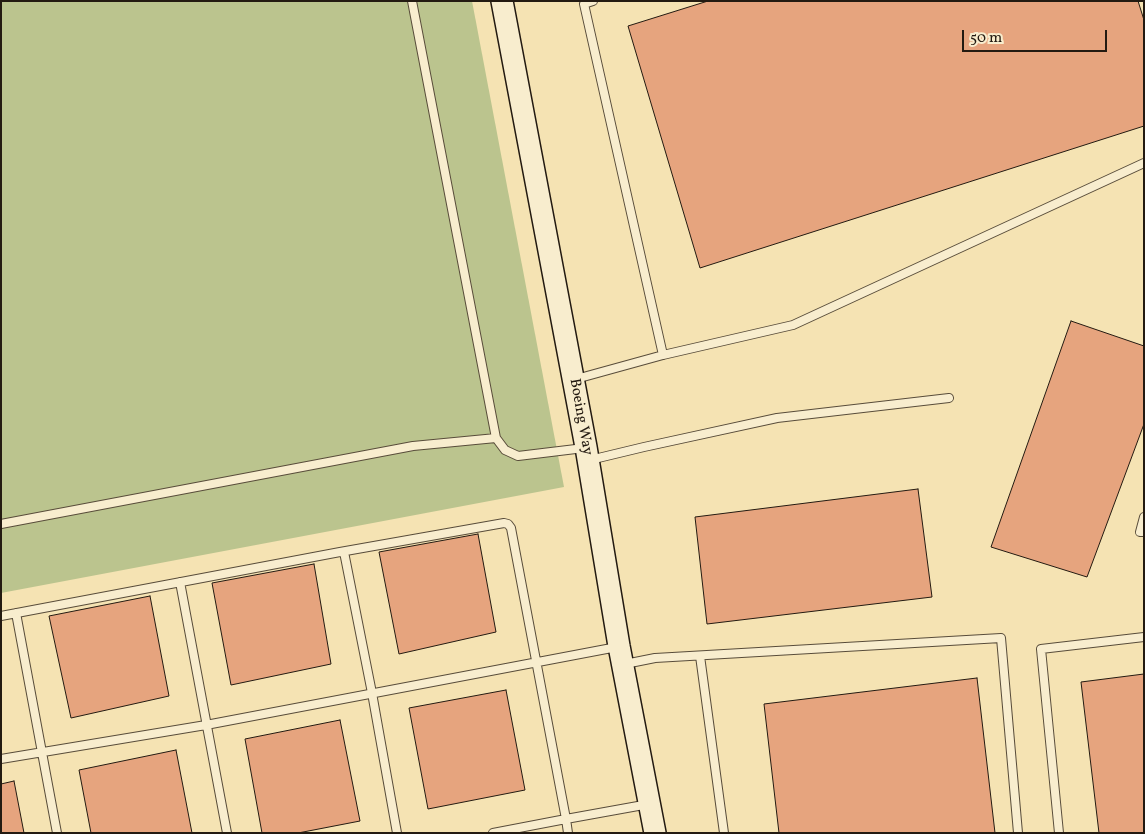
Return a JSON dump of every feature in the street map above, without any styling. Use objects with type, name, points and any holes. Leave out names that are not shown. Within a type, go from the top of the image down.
[{"type":"street","name":"Boeing Way","points":[[502,1],[587,454],[621,655],[655,833]]},
{"type":"lane","points":[[412,1],[496,438],[504,450],[518,456],[587,454],[644,447],[777,418],[950,398]]},
{"type":"lane","points":[[593,1],[584,4],[663,355]]},
{"type":"lane","points":[[573,380],[663,355],[793,325],[1144,163]]},
{"type":"lane","points":[[1,524],[412,446],[496,438]]},
{"type":"lane","points":[[1144,517],[1140,532],[1144,532]]},
{"type":"lane","points":[[1,616],[344,552],[504,523],[508,524],[511,528],[568,833]]},
{"type":"lane","points":[[344,552],[397,833]]},
{"type":"lane","points":[[180,582],[227,833]]},
{"type":"lane","points":[[16,613],[57,833]]},
{"type":"lane","points":[[1059,833],[1041,649],[1144,637]]},
{"type":"lane","points":[[1,759],[206,725],[536,662],[621,655],[655,658],[700,656],[1001,638],[1018,833]]},
{"type":"lane","points":[[700,656],[724,833]]},
{"type":"lane","points":[[493,833],[649,804]]},
{"type":"green space","points":[[1,1],[472,1],[564,487],[1,593]]},
{"type":"building","points":[[708,1],[1138,1],[1144,20],[1144,126],[700,268],[628,26]]},
{"type":"building","points":[[1071,321],[1144,346],[1144,424],[1087,577],[991,547]]},
{"type":"building","points":[[918,489],[932,597],[707,624],[695,517]]},
{"type":"building","points":[[478,534],[496,632],[399,654],[379,552]]},
{"type":"building","points":[[314,564],[331,664],[231,685],[212,583]]},
{"type":"building","points":[[150,596],[169,696],[71,718],[49,616]]},
{"type":"building","points":[[1144,674],[1144,833],[1099,833],[1081,682]]},
{"type":"building","points":[[977,678],[995,833],[779,833],[764,704]]},
{"type":"building","points":[[506,690],[525,790],[428,809],[409,708]]},
{"type":"building","points":[[340,720],[360,821],[298,833],[262,833],[245,739]]},
{"type":"building","points":[[176,750],[192,833],[91,833],[79,770]]},
{"type":"building","points":[[14,781],[24,833],[1,833],[1,784]]}]
